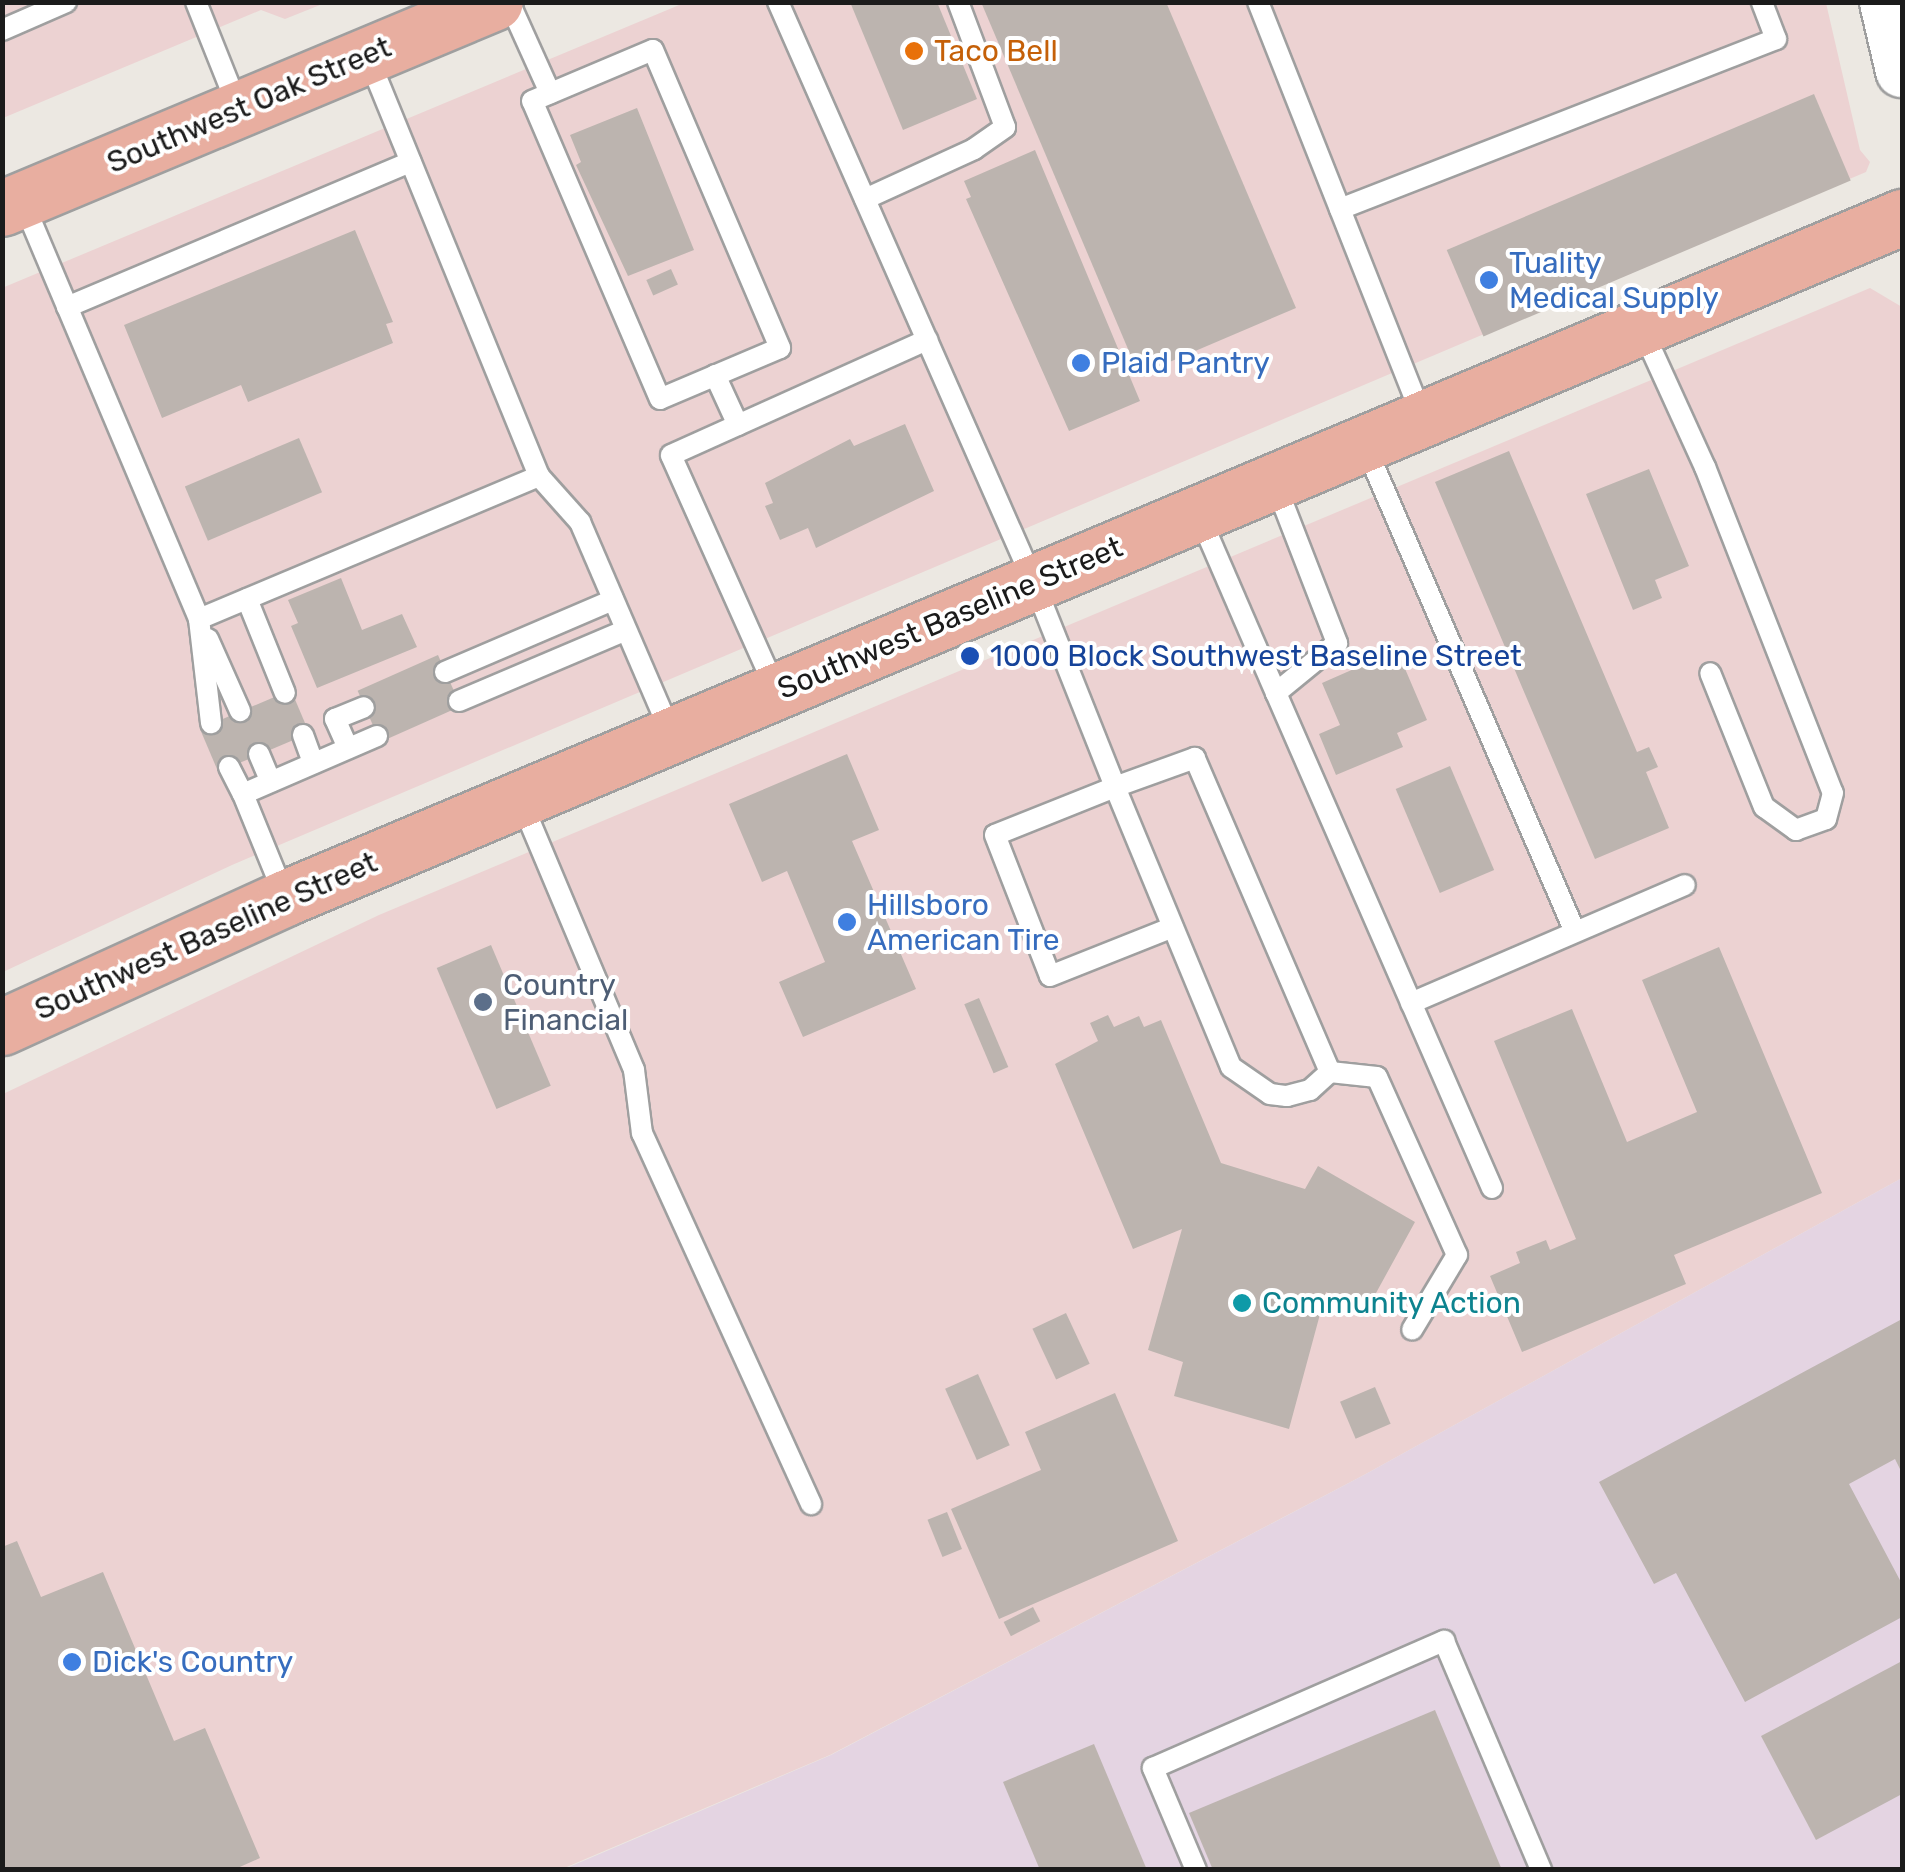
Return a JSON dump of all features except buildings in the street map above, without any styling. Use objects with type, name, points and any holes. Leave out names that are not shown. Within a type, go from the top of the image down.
[{"type":"highway","name":"Southwest Oak Street","points":[[12,204],[495,2]]},
{"type":"highway","name":"Southwest Baseline Street","points":[[5,1017],[1902,217]]},
{"type":"street","points":[[1886,2],[1902,71]]},
{"type":"lane","points":[[2,30],[66,2]]},
{"type":"lane","points":[[196,2],[238,109]]},
{"type":"lane","points":[[509,2],[550,93]]},
{"type":"lane","points":[[778,2],[1034,582],[1231,1068],[1270,1094],[1287,1096],[1310,1090],[1330,1072],[1378,1077],[1457,1255],[1412,1330]]},
{"type":"lane","points":[[865,199],[974,150],[1004,127],[958,2]]},
{"type":"lane","points":[[1258,2],[1423,419]]},
{"type":"lane","points":[[1340,210],[1776,39],[1762,2]]},
{"type":"lane","points":[[652,50],[780,348],[660,399],[532,101],[550,93],[652,50]]},
{"type":"lane","points":[[368,55],[539,476],[580,522],[671,735]]},
{"type":"lane","points":[[67,306],[412,162]]},
{"type":"lane","points":[[12,204],[67,306],[240,711]]},
{"type":"lane","points":[[1641,327],[1705,467],[1833,792],[1826,819],[1796,830],[1764,808],[1710,673]]},
{"type":"lane","points":[[777,691],[671,455],[927,340]]},
{"type":"lane","points":[[715,376],[738,425]]},
{"type":"lane","points":[[1364,443],[1575,932]]},
{"type":"lane","points":[[199,619],[539,476]]},
{"type":"lane","points":[[1274,481],[1337,643],[1276,693]]},
{"type":"lane","points":[[1198,513],[1492,1188]]},
{"type":"lane","points":[[247,599],[284,693]]},
{"type":"lane","points":[[445,672],[613,600]]},
{"type":"lane","points":[[199,619],[211,723]]},
{"type":"lane","points":[[458,701],[626,630]]},
{"type":"lane","points":[[348,748],[335,719],[364,707]]},
{"type":"lane","points":[[302,735],[313,763]]},
{"type":"lane","points":[[243,794],[378,736]]},
{"type":"lane","points":[[259,754],[270,782]]},
{"type":"lane","points":[[1173,927],[1050,976],[995,836],[1195,758],[1330,1072]]},
{"type":"lane","points":[[229,766],[285,898]]},
{"type":"lane","points":[[520,799],[634,1070],[642,1133],[811,1504]]},
{"type":"lane","points":[[1411,1004],[1685,885]]},
{"type":"lane","points":[[1196,1870],[1153,1768],[1444,1640],[1541,1870]]},
{"type":"shaded area","points":[[3,3],[325,3],[285,19],[261,10],[3,118]]},
{"type":"shaded area","points":[[684,3],[1826,3],[1860,150],[1870,162],[1866,172],[232,865],[3,972],[2,288]]},
{"type":"shaded area","points":[[1870,288],[1902,307],[1902,1178],[1364,1475],[830,1755],[562,1869],[3,1870],[3,1094],[379,915]]},
{"type":"shaded area","points":[[1902,1178],[1902,1869],[562,1870],[831,1755],[1364,1475]]},
{"type":"place","name":"Taco Bell","points":[[914,51]]},
{"type":"place","name":"Tuality Medical Supply","points":[[1489,280]]},
{"type":"place","name":"Plaid Pantry","points":[[1081,363]]},
{"type":"place","name":"1000 Block Southwest Baseline Street","points":[[970,656]]},
{"type":"place","name":"Hillsboro American Tire","points":[[847,922]]},
{"type":"place","name":"Country Financial","points":[[483,1002]]},
{"type":"place","name":"Community Action","points":[[1242,1303]]},
{"type":"place","name":"Dick's Country","points":[[72,1662]]}]
